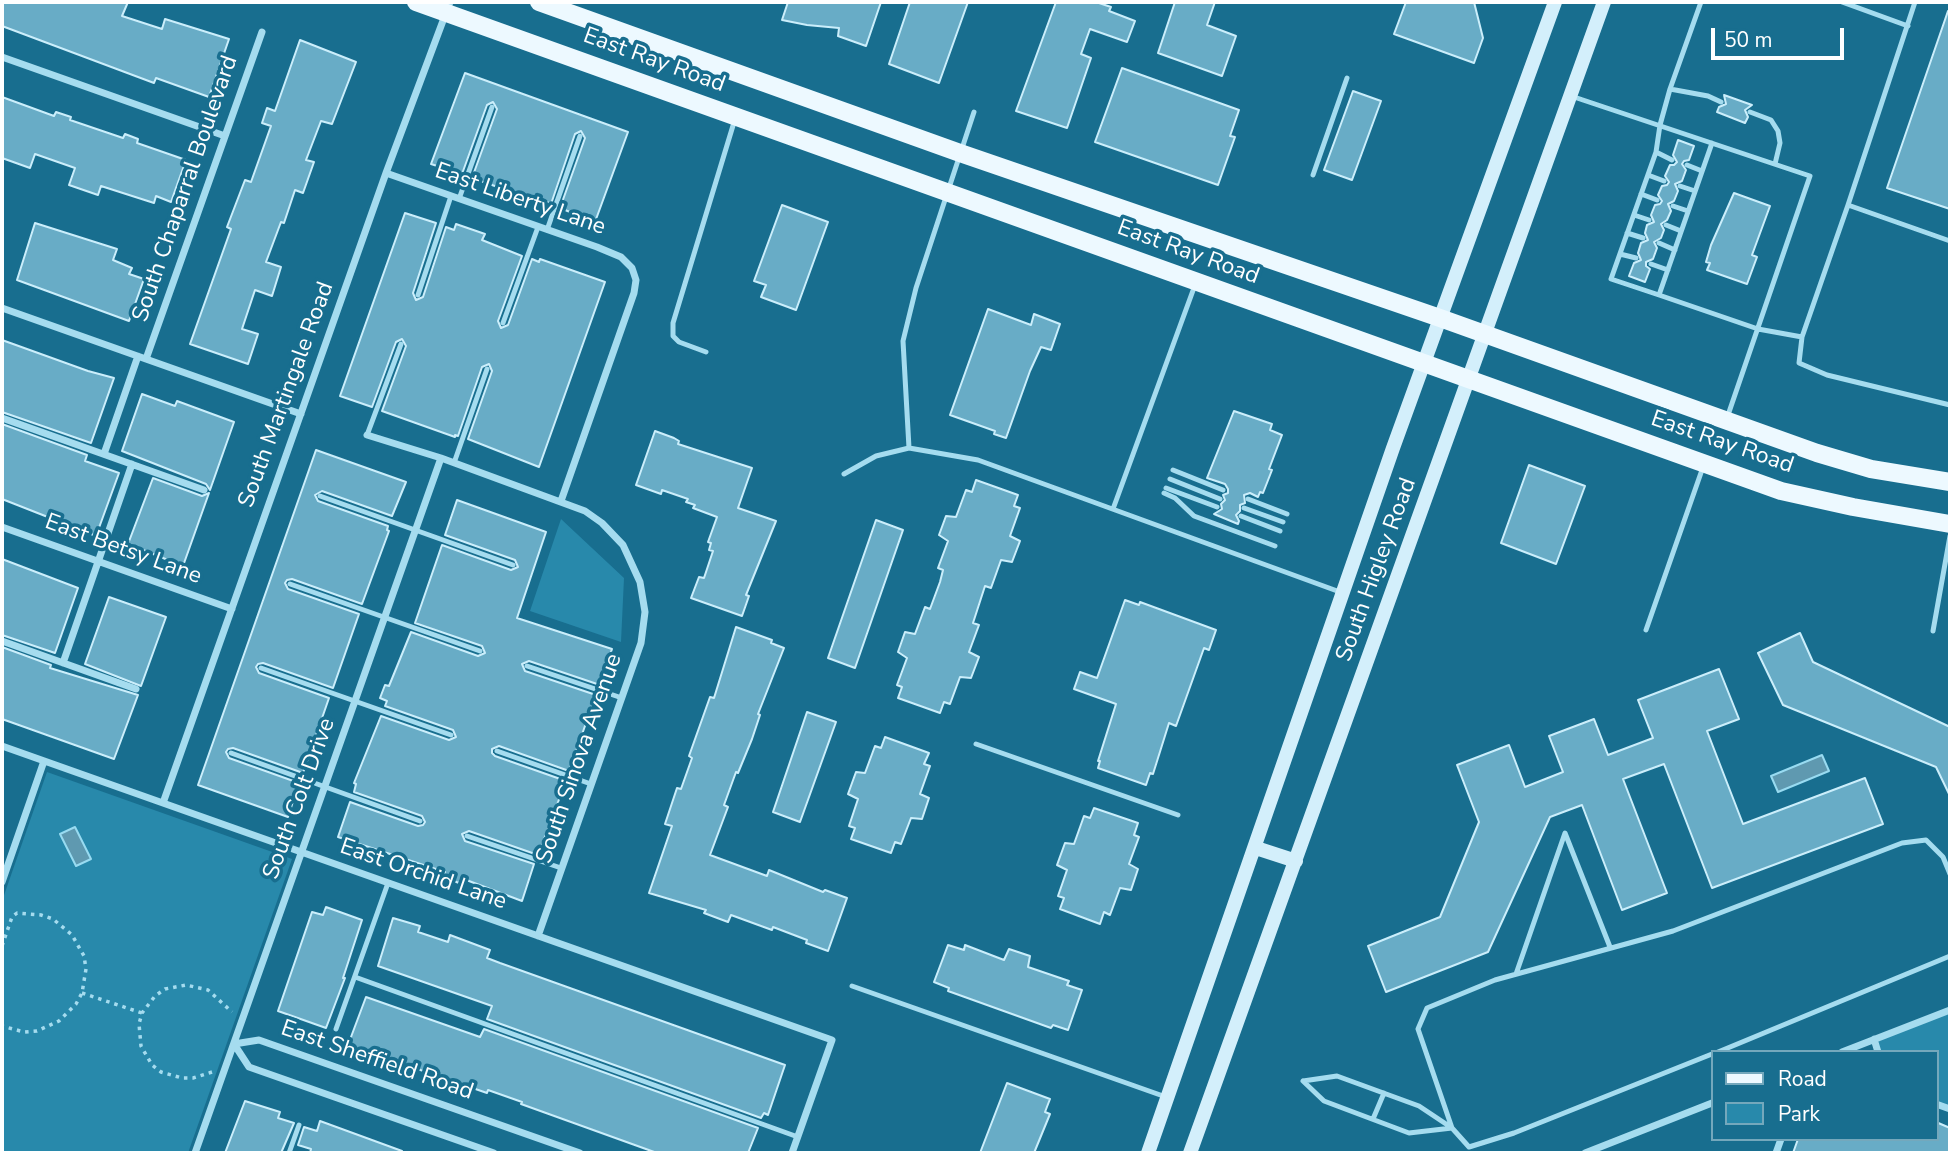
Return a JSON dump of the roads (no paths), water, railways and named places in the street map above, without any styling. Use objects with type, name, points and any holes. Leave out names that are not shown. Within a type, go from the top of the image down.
[{"type":"main road","name":"East Ray Road","points":[[416,2],[448,7],[736,116],[1781,491],[1950,524]]},
{"type":"main road","name":"East Ray Road","points":[[539,2],[960,153],[1440,318],[1817,453],[1871,469],[1950,482]]},
{"type":"main road","name":"South Higley Road","points":[[1148,1153],[1424,363],[1555,2]]},
{"type":"main road","name":"South Higley Road","points":[[1190,1153],[1604,2]]},
{"type":"main road","points":[[1256,848],[1296,861]]},
{"type":"street","name":"South Martingale Road","points":[[163,803],[386,173],[448,7]]},
{"type":"street","name":"South Chaparral Boulevard","points":[[146,359],[262,32]]},
{"type":"street","points":[[2,57],[225,136]]},
{"type":"street","name":"East Liberty Lane","points":[[386,173],[621,257],[634,272],[634,293],[561,501]]},
{"type":"street","points":[[2,308],[301,414]]},
{"type":"street","points":[[104,454],[138,356]]},
{"type":"street","points":[[2,418],[204,490]]},
{"type":"street","name":"South Sinova Avenue","points":[[367,435],[561,501],[594,517],[617,537],[633,563],[645,612],[643,632],[538,936]]},
{"type":"street","name":"South Colt Drive","points":[[195,1153],[441,458]]},
{"type":"street","points":[[63,663],[132,464]]},
{"type":"street","name":"East Betsy Lane","points":[[2,527],[232,609]]},
{"type":"street","points":[[2,641],[136,689]]},
{"type":"street","name":"East Orchid Lane","points":[[2,746],[832,1040],[798,1138]]},
{"type":"street","points":[[2,882],[44,761]]},
{"type":"street","points":[[1847,1050],[1950,1010]]},
{"type":"street","points":[[1874,1039],[1877,1050]]},
{"type":"street","name":"East Sheffield Road","points":[[494,1153],[249,1067],[234,1044],[259,1040],[580,1153]]},
{"type":"street","points":[[1584,1153],[1710,1104]]},
{"type":"street","points":[[792,1153],[798,1138]]},
{"type":"lane","points":[[1701,2],[1670,89],[1656,152],[1611,279],[1758,329],[1801,337]]},
{"type":"lane","points":[[1842,2],[1908,26]]},
{"type":"lane","points":[[1916,2],[1801,337],[1799,363],[1827,375],[1950,405]]},
{"type":"lane","points":[[1312,175],[1348,78]]},
{"type":"lane","points":[[1670,89],[1709,96],[1721,102]]},
{"type":"lane","points":[[1572,96],[1810,176],[1726,421]]},
{"type":"lane","points":[[418,295],[492,107]]},
{"type":"lane","points":[[909,448],[903,341],[916,288],[974,112]]},
{"type":"lane","points":[[1749,112],[1771,120],[1778,131],[1780,143],[1775,164]]},
{"type":"lane","points":[[706,352],[678,342],[673,336],[673,323],[736,116]]},
{"type":"lane","points":[[547,230],[579,136]]},
{"type":"lane","points":[[1659,295],[1712,143]]},
{"type":"lane","points":[[1656,152],[1672,160]]},
{"type":"lane","points":[[1688,165],[1702,171]]},
{"type":"lane","points":[[1648,175],[1664,180]]},
{"type":"lane","points":[[1680,186],[1695,191]]},
{"type":"lane","points":[[1640,194],[1657,200]]},
{"type":"lane","points":[[1848,205],[1950,241]]},
{"type":"lane","points":[[1673,206],[1688,211]]},
{"type":"lane","points":[[1634,215],[1649,220]]},
{"type":"lane","points":[[1666,225],[1681,231]]},
{"type":"lane","points":[[503,323],[538,226]]},
{"type":"lane","points":[[1627,233],[1643,238]]},
{"type":"lane","points":[[1659,243],[1675,250]]},
{"type":"lane","points":[[1620,254],[1636,258]]},
{"type":"lane","points":[[1651,264],[1668,270]]},
{"type":"lane","points":[[1114,509],[1196,282]]},
{"type":"lane","points":[[367,435],[401,344]]},
{"type":"lane","points":[[454,463],[487,369]]},
{"type":"lane","points":[[844,474],[876,456],[909,448],[978,460],[1343,593]]},
{"type":"lane","points":[[1646,630],[1704,464]]},
{"type":"lane","points":[[1173,470],[1223,490]]},
{"type":"lane","points":[[1170,479],[1220,499]]},
{"type":"lane","points":[[1217,507],[1165,491],[1194,516],[1275,546]]},
{"type":"lane","points":[[320,496],[513,565]]},
{"type":"lane","points":[[1248,499],[1287,514]]},
{"type":"lane","points":[[1244,508],[1283,522]]},
{"type":"lane","points":[[1241,516],[1280,531]]},
{"type":"lane","points":[[1933,631],[1950,536]]},
{"type":"lane","points":[[290,584],[480,651]]},
{"type":"lane","points":[[527,666],[622,698]]},
{"type":"lane","points":[[261,668],[451,735]]},
{"type":"lane","points":[[976,744],[1178,815]]},
{"type":"lane","points":[[497,751],[591,784]]},
{"type":"lane","points":[[231,753],[420,821]]},
{"type":"lane","points":[[1516,974],[1565,834],[1610,947]]},
{"type":"lane","points":[[467,836],[561,869]]},
{"type":"lane","points":[[1452,1129],[1418,1029],[1427,1007],[1516,974],[1673,931],[1902,843],[1926,840],[1943,857],[1950,874]]},
{"type":"lane","points":[[336,1029],[388,883]]},
{"type":"lane","points":[[1723,1050],[1950,956]]},
{"type":"lane","points":[[355,977],[798,1138]]},
{"type":"lane","points":[[852,986],[1169,1098]]},
{"type":"lane","points":[[1452,1129],[1409,1133],[1324,1101],[1303,1081],[1336,1076],[1419,1106],[1452,1129],[1469,1147],[1514,1133],[1710,1055]]},
{"type":"lane","points":[[1373,1119],[1384,1093]]},
{"type":"lane","points":[[289,1153],[299,1125]]}]
